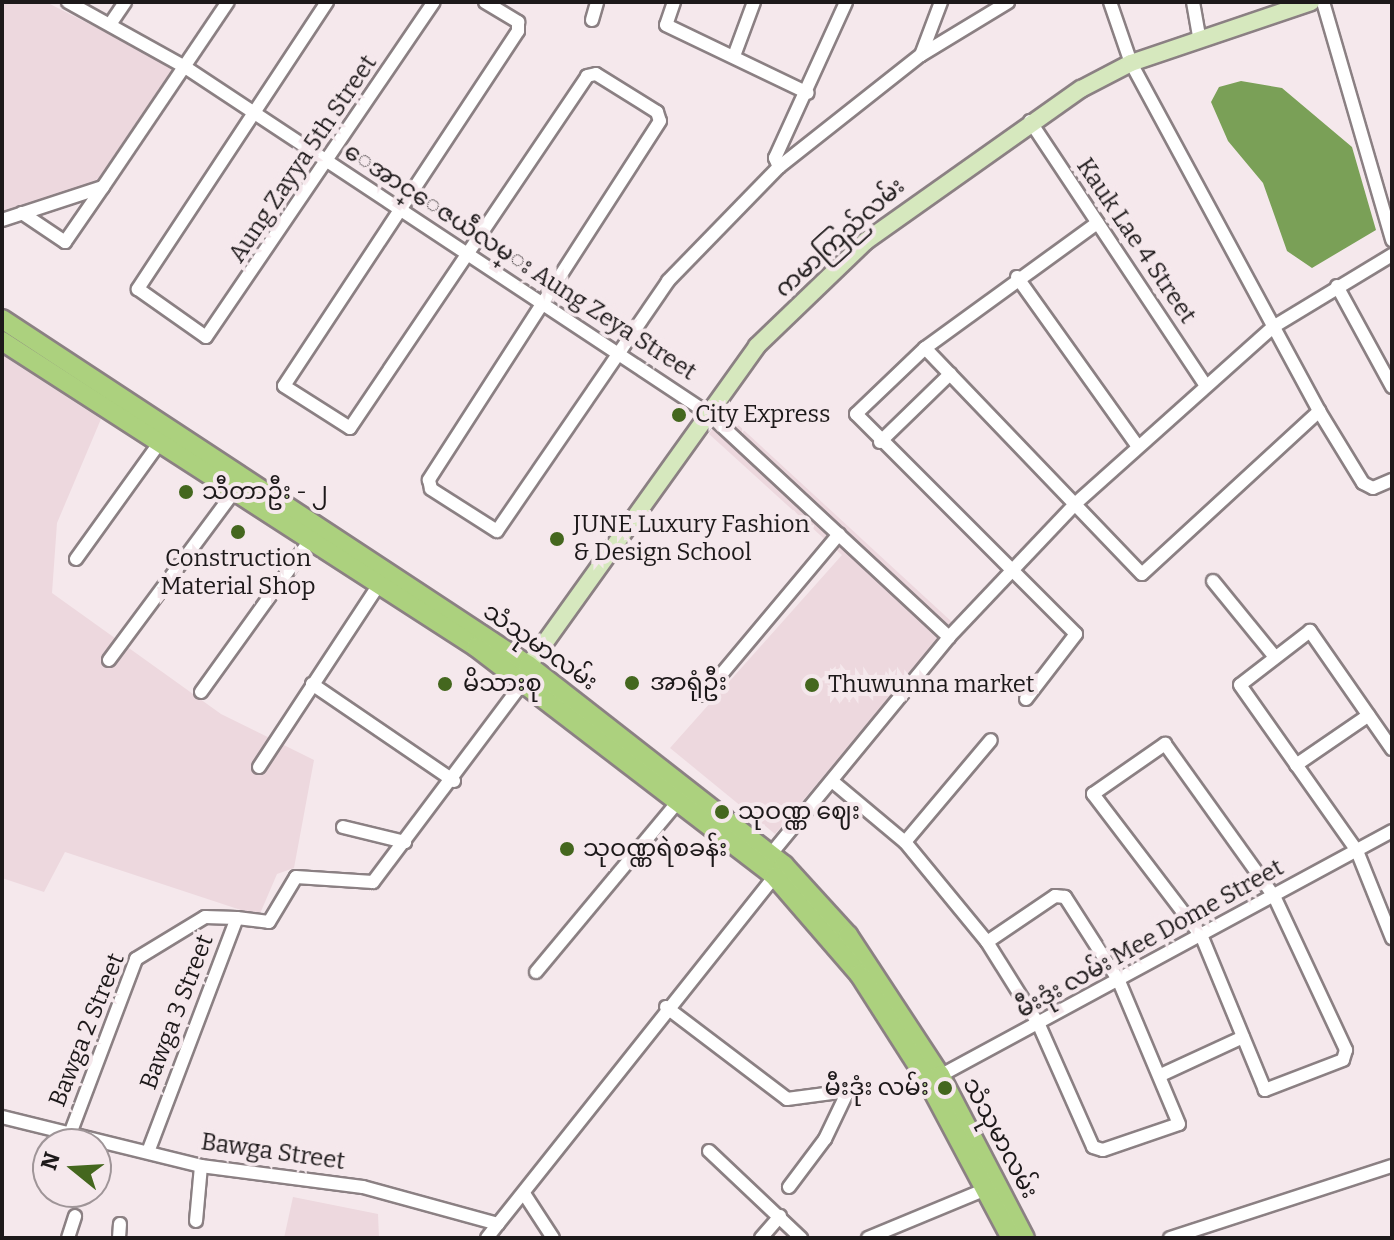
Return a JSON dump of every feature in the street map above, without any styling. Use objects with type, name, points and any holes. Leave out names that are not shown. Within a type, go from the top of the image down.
[{"type":"main road","name":"ကမာကြည်လမ်း","points":[[526,674],[757,346],[866,241],[1030,121],[1131,63],[1311,2]]},
{"type":"main road","name":"သံသုမာလမ်း","points":[[2,319],[164,436]]},
{"type":"main road","name":"သံသုမာလမ်း","points":[[2,341],[240,484],[526,674],[773,865],[838,943],[934,1079],[1025,1238]]},
{"type":"main road","name":"သံသုမာလမ်း","points":[[993,1186],[1011,1238]]},
{"type":"street","name":"ေအာင္ေဇယဵလမ္း Aung Zeya Street","points":[[68,2],[111,23],[185,67],[618,350],[709,414],[949,637]]},
{"type":"street","points":[[111,23],[125,2]]},
{"type":"street","points":[[22,213],[65,242],[228,2]]},
{"type":"street","points":[[255,113],[327,2]]},
{"type":"street","name":"Aung Zayya 5th Street","points":[[255,113],[138,289],[208,338],[434,2]]},
{"type":"street","points":[[485,2],[520,26],[399,206],[284,386],[346,429],[472,256],[591,74],[660,116],[545,305],[429,484],[500,530],[618,350],[668,281],[779,167],[921,55],[1008,2]]},
{"type":"street","points":[[592,20],[597,2]]},
{"type":"street","points":[[674,2],[666,25],[808,93]]},
{"type":"street","points":[[734,56],[754,2]]},
{"type":"street","points":[[779,167],[775,158],[808,93],[846,2]]},
{"type":"street","points":[[921,55],[941,2]]},
{"type":"street","points":[[1110,2],[1131,63],[1319,411],[1363,483],[1373,488],[1392,480]]},
{"type":"street","points":[[1193,2],[1200,40]]},
{"type":"street","points":[[1323,2],[1392,240]]},
{"type":"street","name":"Kauk Lae 4 Street","points":[[1030,121],[1205,384]]},
{"type":"street","points":[[2,220],[103,187]]},
{"type":"street","points":[[1026,699],[1076,634],[1008,572],[857,419],[859,409],[925,348],[1017,277],[1097,223]]},
{"type":"street","points":[[487,1238],[525,1195],[773,865],[832,781],[949,637],[1008,572],[1137,445],[1273,327],[1392,255]]},
{"type":"street","points":[[1017,277],[1137,445]]},
{"type":"street","points":[[1337,286],[1392,387]]},
{"type":"street","points":[[925,348],[1142,574],[1319,411]]},
{"type":"street","points":[[880,442],[950,374]]},
{"type":"street","points":[[76,559],[164,436]]},
{"type":"street","points":[[109,660],[240,484]]},
{"type":"street","points":[[201,692],[314,533]]},
{"type":"street","points":[[704,695],[839,534]]},
{"type":"street","points":[[259,767],[383,578]]},
{"type":"street","points":[[1213,581],[1275,657]]},
{"type":"street","points":[[1392,749],[1313,633],[1275,657],[1240,689],[1357,851],[1392,938]]},
{"type":"street","name":"Bawga 3 Street","points":[[148,1152],[237,918],[269,922],[296,877],[373,882],[454,781],[526,674]]},
{"type":"street","points":[[312,684],[454,781]]},
{"type":"street","points":[[1296,765],[1369,715]]},
{"type":"street","points":[[905,842],[991,740]]},
{"type":"street","points":[[1159,747],[1170,747],[1274,896],[1345,1056],[1265,1090],[1202,937],[1093,794],[1159,747]]},
{"type":"street","points":[[832,781],[905,842],[987,942],[1039,1025],[1097,1151],[1179,1124],[1163,1074],[1119,981],[1061,894],[987,942]]},
{"type":"street","points":[[536,972],[684,795]]},
{"type":"street","points":[[343,827],[405,842]]},
{"type":"street","name":"မီးဒုံး လမ်း Mee Dome Street","points":[[934,1079],[1202,937],[1392,831]]},
{"type":"street","name":"Bawga 2 Street","points":[[72,1128],[136,959],[205,917],[237,918]]},
{"type":"street","points":[[666,1007],[787,1099],[848,1091],[825,1139],[789,1187]]},
{"type":"street","points":[[1163,1074],[1243,1037]]},
{"type":"street","name":"Bawga Street","points":[[2,1117],[46,1128]]},
{"type":"street","name":"Bawga Street","points":[[112,1144],[201,1166],[363,1187],[498,1224]]},
{"type":"street","points":[[709,1151],[801,1238]]},
{"type":"street","points":[[196,1221],[201,1166]]},
{"type":"street","points":[[1170,1238],[1202,1234],[1392,1166]]},
{"type":"street","points":[[868,1238],[993,1186]]},
{"type":"street","points":[[525,1195],[553,1238]]},
{"type":"street","points":[[68,1238],[75,1216]]},
{"type":"street","points":[[761,1238],[780,1216]]},
{"type":"street","points":[[119,1238],[120,1224]]},
{"type":"shaded area","points":[[2,2],[46,2],[174,67],[98,180],[2,214]]},
{"type":"shaded area","points":[[1241,81],[1282,88],[1352,147],[1376,230],[1312,268],[1287,251],[1263,183],[1228,141],[1211,102],[1219,87]]},
{"type":"shaded area","points":[[2,355],[101,419],[57,523],[52,593],[221,714],[314,760],[294,868],[277,874],[259,916],[65,852],[44,892],[2,878]]},
{"type":"shaded area","name":"Thuwunna market","points":[[724,412],[952,622],[775,834],[670,748],[842,555],[709,434]]},
{"type":"shaded area","points":[[293,1197],[378,1214],[379,1238],[284,1238]]},
{"type":"place","name":"City Express","points":[[679,415]]},
{"type":"place","name":"သီတာဦး - ၂","points":[[186,492]]},
{"type":"place","name":"Construction Material Shop","points":[[238,532]]},
{"type":"place","name":"JUNE Luxury Fashion & Design School","points":[[557,539]]},
{"type":"place","name":"အာရုံဦး","points":[[632,683]]},
{"type":"place","name":"မိသားစု","points":[[445,684]]},
{"type":"place","name":"Thuwunna market","points":[[812,685]]},
{"type":"place","name":"သုဝဏ္ဏ ဈေး","points":[[722,812]]},
{"type":"place","name":"သုဝဏ္ဏရဲစခန်း","points":[[567,849]]},
{"type":"place","name":"မီးဒုံး လမ်း","points":[[945,1088]]}]
